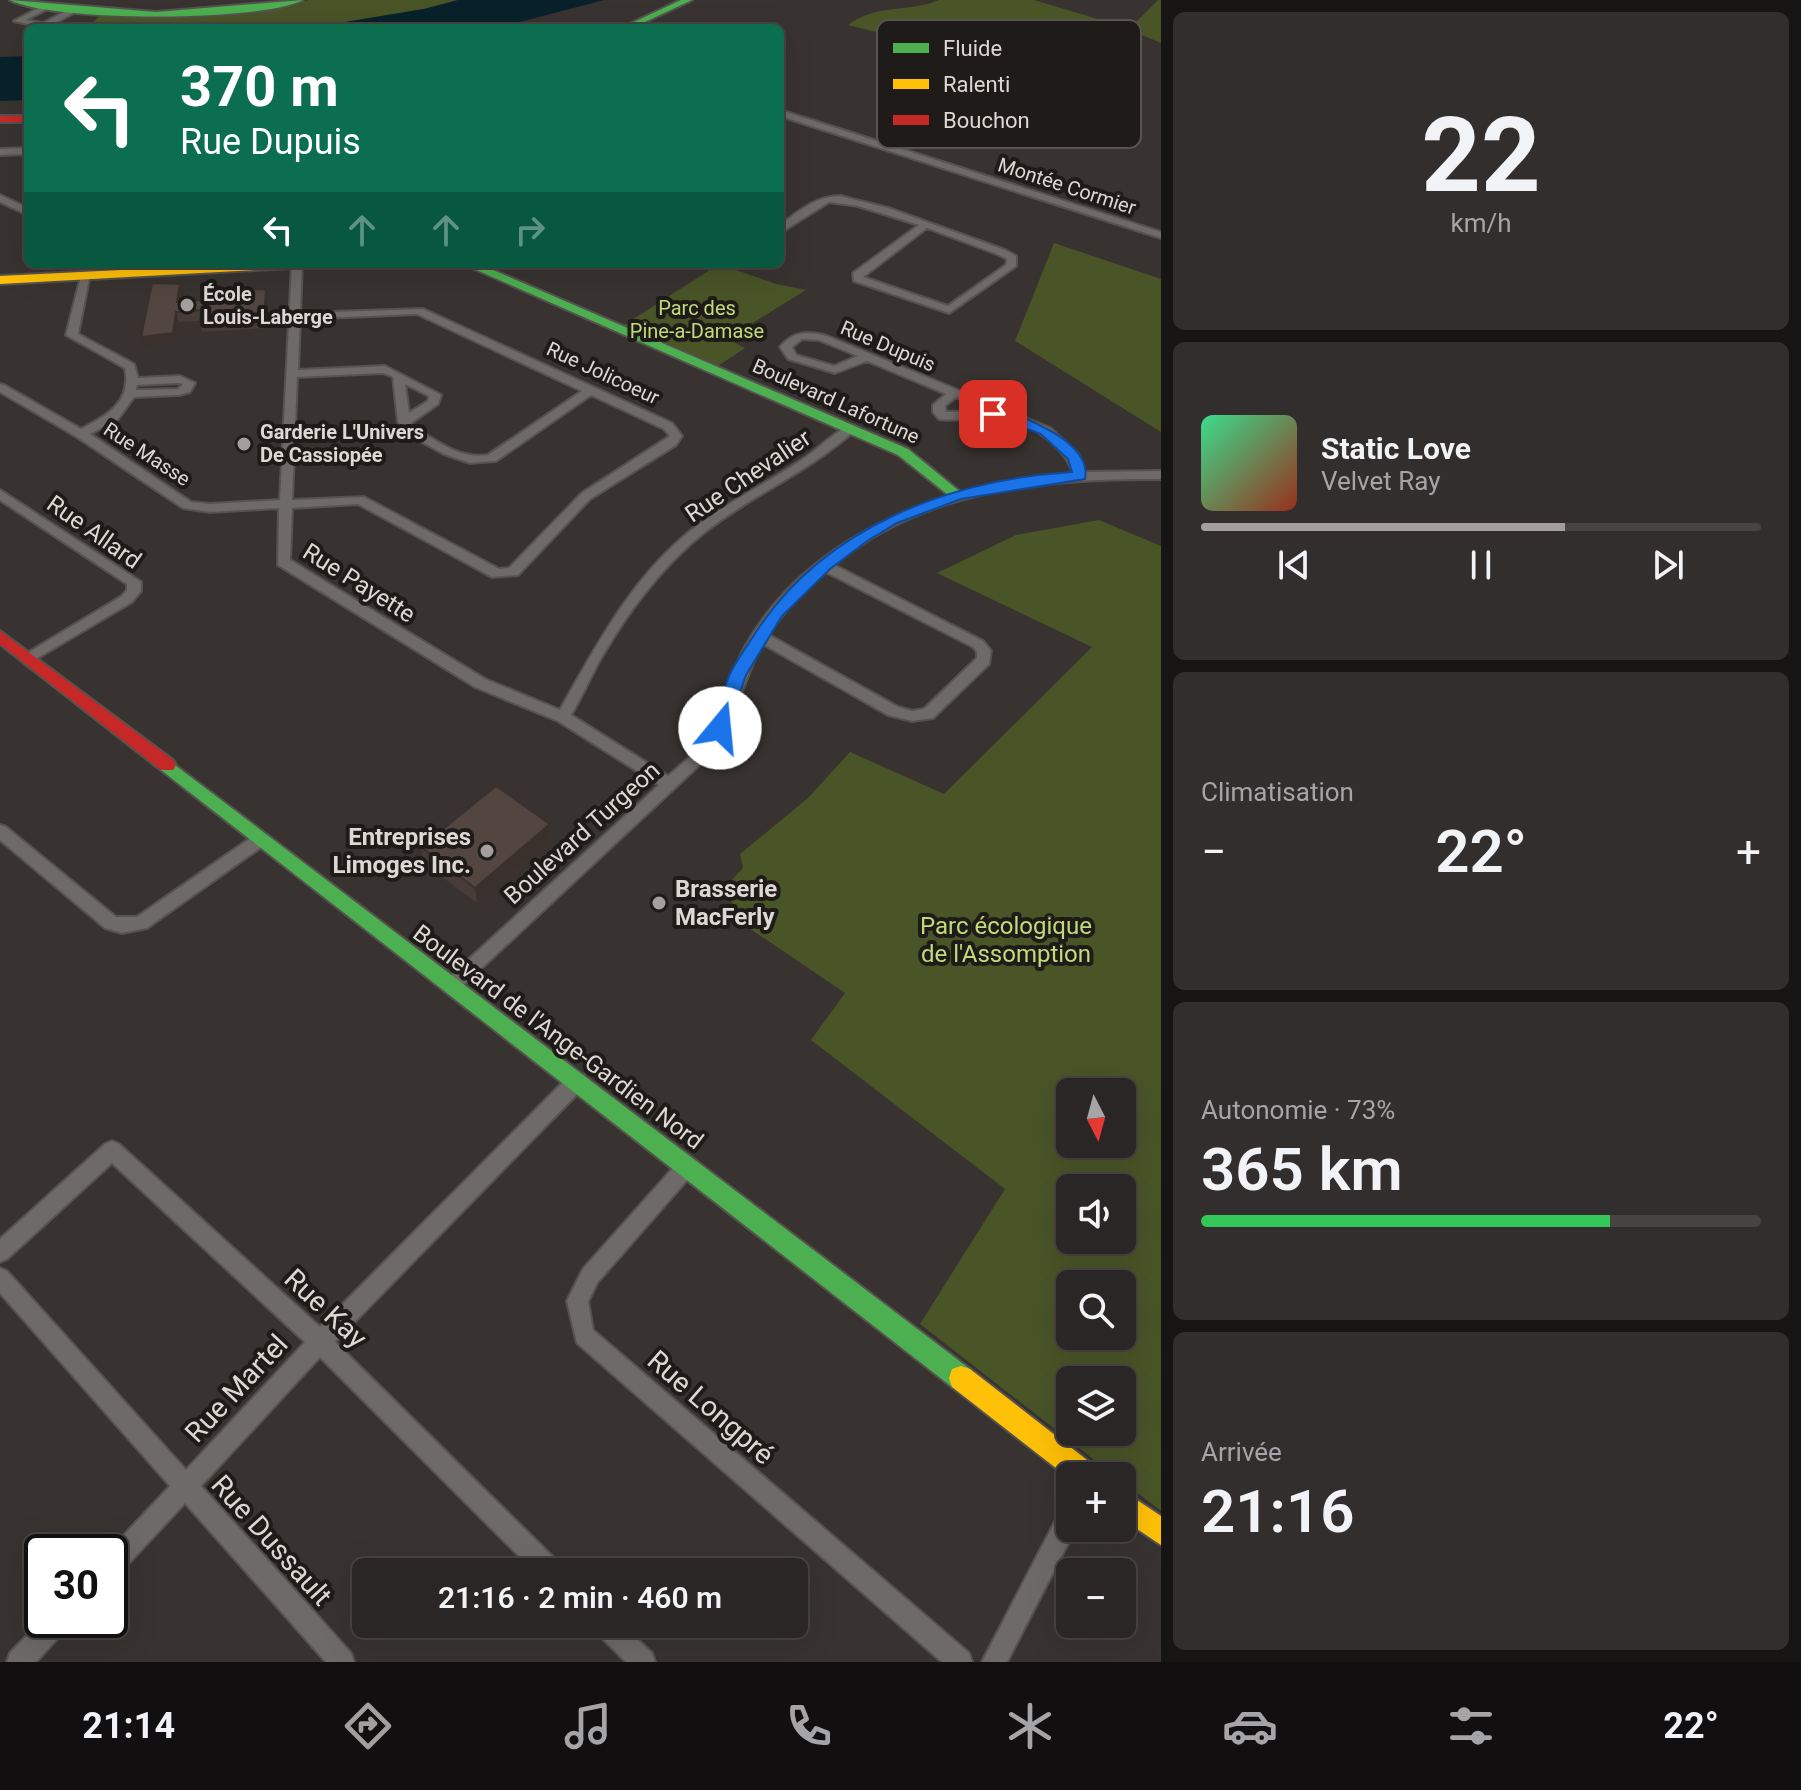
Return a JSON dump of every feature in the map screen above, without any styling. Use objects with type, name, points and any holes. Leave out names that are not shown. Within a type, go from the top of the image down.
[{"type":"street","points":[[34,24],[18,21],[28,2],[75,10],[187,14],[260,8],[299,0]]},
{"type":"street","points":[[634,24],[688,0]]},
{"type":"street","points":[[48,24],[75,10]]},
{"type":"street","name":"Montée Cormier","points":[[784,114],[877,144]]},
{"type":"street","points":[[0,119],[24,119]]},
{"type":"street","name":"Montée Cormier","points":[[889,148],[1161,235]]},
{"type":"street","points":[[0,152],[24,151]]},
{"type":"street","points":[[0,198],[24,210]]},
{"type":"street","points":[[784,227],[826,200],[837,198],[924,226],[1012,258],[1011,266],[949,310],[858,279],[857,275],[924,226]]},
{"type":"street","points":[[12,204],[24,199]]},
{"type":"street","points":[[0,280],[227,268]]},
{"type":"street","name":"Rue Payette","points":[[297,268],[283,562],[480,683],[563,717],[671,785]]},
{"type":"street","name":"Boulevard Lafortune","points":[[478,268],[903,452],[957,495]]},
{"type":"street","points":[[81,434],[123,410],[131,388],[130,366],[72,335],[86,276]]},
{"type":"street","name":"Rue Jolicoeur","points":[[284,503],[360,500],[486,571],[513,572],[586,496],[672,442],[676,436],[668,426],[419,311],[295,316]]},
{"type":"street","name":"Rue Dupuis","points":[[866,357],[835,370],[792,357],[786,347],[790,341],[808,334],[866,357],[1046,431],[1074,457],[1080,476]]},
{"type":"street","points":[[293,374],[377,368],[398,375],[432,393],[436,399],[404,422]]},
{"type":"street","points":[[398,375],[404,422],[408,429],[464,458],[483,460],[591,390]]},
{"type":"street","name":"Rue Masse","points":[[0,387],[81,434],[188,505],[210,508],[284,503]]},
{"type":"street","name":"Rue Dupuis","points":[[954,393],[939,405],[943,416],[1003,414]]},
{"type":"street","name":"Rue Chevalier","points":[[563,717],[592,663],[636,599],[699,531],[731,507],[812,461],[849,429]]},
{"type":"street","name":"Boulevard Turgeon","points":[[451,986],[671,785],[716,738],[738,674],[759,636],[785,603],[824,566],[891,520],[957,495],[1048,478],[1161,475]]},
{"type":"street","name":"Rue Allard","points":[[2,498],[134,582],[134,591],[127,599],[29,658]]},
{"type":"street","points":[[759,636],[893,711],[912,716],[928,714],[984,660],[984,651],[978,644],[824,566]]},
{"type":"street","name":"Boulevard de l'Ange-Gardien Nord","points":[[0,636],[1069,1462]]},
{"type":"street","points":[[0,831],[111,923],[122,926],[141,923],[261,839]]},
{"type":"street","name":"Rue Martel","points":[[128,1548],[320,1342],[577,1081]]},
{"type":"street","name":"Rue Kay","points":[[0,1252],[112,1150],[320,1342],[538,1558]]},
{"type":"street","name":"Rue Longpré","points":[[687,1166],[590,1276],[577,1301],[584,1336],[960,1662]]},
{"type":"street","name":"Rue Dussault","points":[[0,1278],[184,1489],[342,1662]]},
{"type":"street","points":[[1136,1513],[1161,1532]]},
{"type":"street","points":[[994,1662],[1056,1542]]},
{"type":"street","points":[[19,1662],[42,1638]]},
{"type":"street","points":[[618,1638],[643,1662]]},
{"type":"green space","points":[[309,0],[458,0],[424,9],[333,24],[91,24],[100,16],[205,16]]},
{"type":"green space","points":[[939,0],[1034,0],[1101,20],[877,20],[877,32],[848,25],[881,11]]},
{"type":"green space","points":[[1161,0],[1161,43],[1141,35],[1141,20],[1138,20]]},
{"type":"green space","points":[[1054,243],[1161,279],[1161,432],[1015,341]]},
{"type":"green space","name":"Parc des Pine-a-Damase","points":[[713,268],[730,268],[776,284],[806,290],[727,339],[745,348],[718,366],[624,325]]},
{"type":"green space","name":"Parc écologique de l'Assomption","points":[[1099,520],[1161,546],[1161,1511],[1136,1492],[1136,1462],[1097,1462],[1077,1446],[1136,1446],[1136,1366],[1056,1366],[1056,1430],[920,1324],[1005,1189],[811,1040],[845,993],[749,928],[731,902],[739,889],[730,882],[743,868],[740,854],[808,798],[850,752],[944,794],[1092,647],[937,573],[1016,535]]},
{"type":"water","points":[[458,0],[604,0],[513,24],[333,24],[424,9]]},
{"type":"water","points":[[24,56],[24,100],[0,101],[0,57]]},
{"type":"building","points":[[152,283],[180,284],[177,302],[204,300],[205,292],[266,289],[264,317],[200,322],[201,310],[176,312],[173,333],[141,337]]},
{"type":"building","name":"Entreprises Limoges Inc.","points":[[496,786],[550,824],[475,888],[421,847]]},
{"type":"traffic: fast","points":[[14,0],[86,11],[156,14],[227,11],[299,0]]},
{"type":"traffic: fast","points":[[634,24],[688,0]]},
{"type":"traffic: fast","points":[[478,268],[903,452],[957,495]]},
{"type":"traffic: fast","points":[[167,765],[961,1378]]},
{"type":"traffic: slow","points":[[0,280],[232,268]]},
{"type":"traffic: slow","points":[[961,1378],[1069,1462]]},
{"type":"traffic: slow","points":[[1136,1513],[1161,1532]]},
{"type":"traffic: jam","points":[[0,119],[24,119]]},
{"type":"traffic: jam","points":[[0,636],[167,765]]},
{"type":"place","name":"École Louis-Laberge","points":[[187,305]]},
{"type":"place","name":"Garderie L'Univers De Cassiopée","points":[[244,444]]},
{"type":"place","name":"Entreprises Limoges Inc.","points":[[487,851]]},
{"type":"place","name":"Brasserie MacFerly","points":[[659,903]]},
{"type":"route","points":[[720,728],[738,674],[759,636],[800,587],[862,538],[891,520],[957,495],[1048,478],[1080,476],[1074,457],[1046,431],[1003,414],[993,414]]}]
